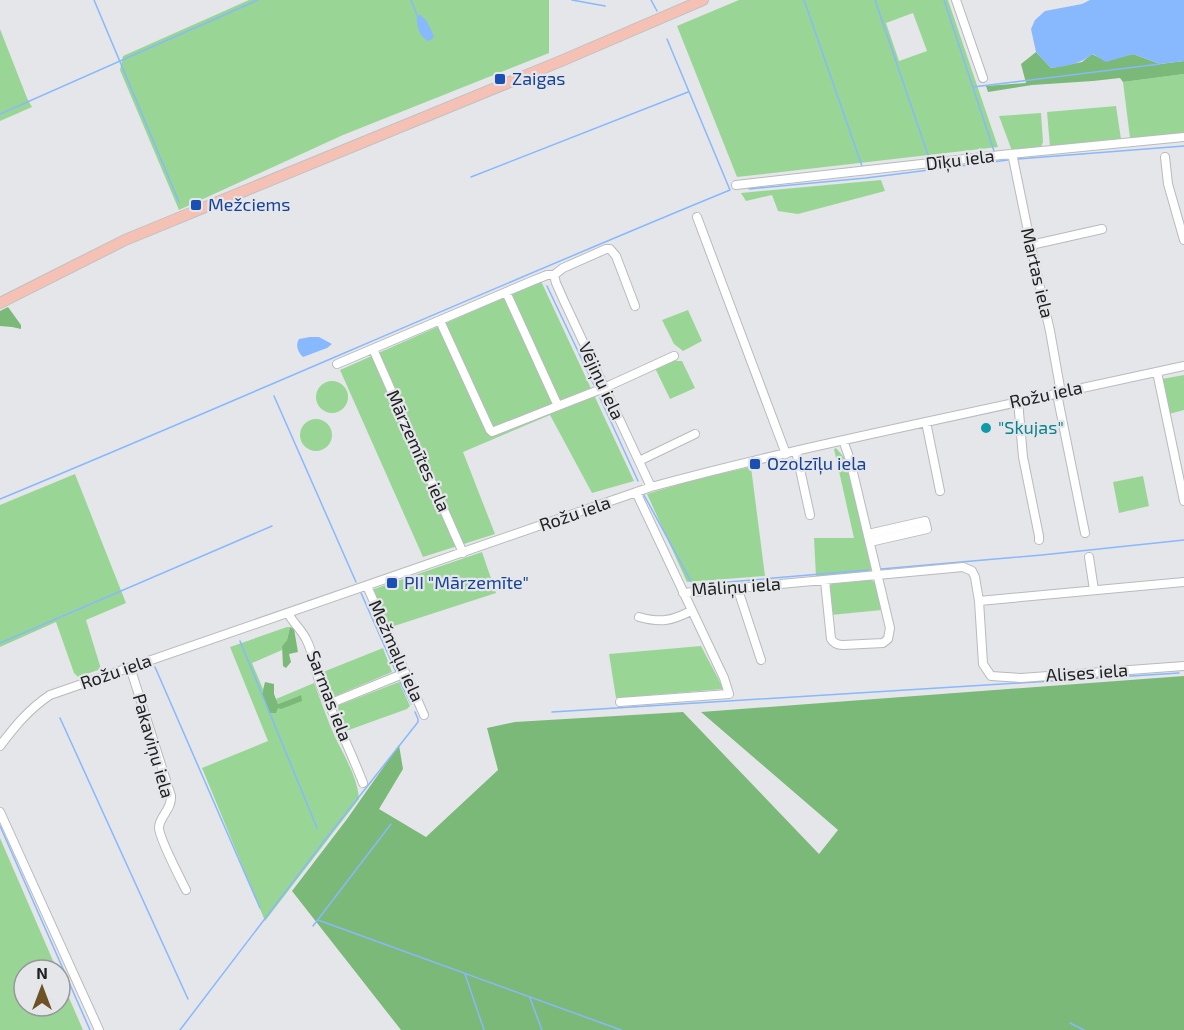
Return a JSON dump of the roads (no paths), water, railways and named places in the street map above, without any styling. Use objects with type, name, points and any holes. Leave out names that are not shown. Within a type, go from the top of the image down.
[{"type":"main road","points":[[0,303],[125,240],[561,62],[703,0]]},
{"type":"street","points":[[956,0],[983,78]]},
{"type":"street","name":"Dīķu iela","points":[[736,185],[1184,136]]},
{"type":"street","name":"Martas iela","points":[[1010,154],[1013,158],[1050,331],[1085,533]]},
{"type":"street","points":[[1165,157],[1168,184],[1184,240]]},
{"type":"street","points":[[697,217],[791,452],[810,515]]},
{"type":"street","points":[[1031,245],[1102,229]]},
{"type":"street","points":[[337,364],[547,275],[554,275],[563,268],[606,249],[610,249],[616,256],[635,306]]},
{"type":"street","name":"Vējiņu iela","points":[[554,275],[651,487]]},
{"type":"street","points":[[506,292],[558,406]]},
{"type":"street","points":[[440,321],[489,430],[492,432],[604,388],[674,356]]},
{"type":"street","name":"Mārzemītes iela","points":[[373,349],[464,553]]},
{"type":"street","name":"Rožu iela","points":[[0,746],[27,713],[50,695],[651,487],[704,472],[843,440],[1184,366]]},
{"type":"street","points":[[1157,372],[1184,501]]},
{"type":"street","points":[[1018,401],[1023,457],[1039,540]]},
{"type":"street","points":[[926,422],[940,491]]},
{"type":"street","points":[[639,461],[695,434]]},
{"type":"street","points":[[825,581],[833,642],[837,645],[883,643],[888,639],[891,628],[843,440]]},
{"type":"street","points":[[831,443],[849,457]]},
{"type":"street","name":"Māliņu iela","points":[[636,492],[683,593],[963,567],[972,571],[975,577],[979,601]]},
{"type":"street","points":[[925,521],[927,529],[869,538],[925,521]]},
{"type":"street","points":[[1089,557],[1094,590]]},
{"type":"street","points":[[979,601],[1184,582]]},
{"type":"street","name":"Mežmaļu iela","points":[[367,586],[424,716]]},
{"type":"street","points":[[738,588],[761,660]]},
{"type":"street","points":[[620,702],[729,694],[724,678],[683,593]]},
{"type":"street","name":"Alises iela","points":[[979,601],[983,664],[991,676],[1021,678],[1184,666]]},
{"type":"street","points":[[639,617],[669,620],[691,611]]},
{"type":"street","name":"Sarmas iela","points":[[288,613],[308,641],[315,659],[318,678],[363,783]]},
{"type":"street","name":"Pakaviņu iela","points":[[130,667],[171,796],[170,806],[161,821],[159,833],[186,891]]},
{"type":"street","points":[[329,704],[405,673]]},
{"type":"street","points":[[0,812],[99,1030]]},
{"type":"water","points":[[1090,0],[1184,0],[1184,61],[1160,64],[1133,54],[1106,62],[1093,54],[1073,64],[1051,68],[1036,52],[1031,29],[1035,20],[1045,11],[1082,4]]},
{"type":"water","points":[[417,15],[426,20],[434,36],[431,40],[428,41],[420,33]]},
{"type":"water","points":[[319,337],[332,344],[303,357],[297,344],[299,339]]},
{"type":"waterway","points":[[94,0],[179,202]]},
{"type":"waterway","points":[[0,114],[258,0]]},
{"type":"waterway","points":[[411,0],[417,15]]},
{"type":"waterway","points":[[572,0],[605,6]]},
{"type":"waterway","points":[[651,0],[657,11]]},
{"type":"waterway","points":[[804,0],[862,166]]},
{"type":"waterway","points":[[875,0],[929,158]]},
{"type":"waterway","points":[[944,0],[994,151]]},
{"type":"waterway","points":[[0,499],[730,190],[667,39]]},
{"type":"waterway","points":[[973,87],[1160,64]]},
{"type":"waterway","points":[[471,177],[688,92]]},
{"type":"waterway","points":[[1018,159],[1184,146]]},
{"type":"waterway","points":[[749,189],[866,178],[1008,160]]},
{"type":"waterway","points":[[547,286],[594,385]]},
{"type":"waterway","points":[[274,396],[356,582]]},
{"type":"waterway","points":[[600,398],[638,481]]},
{"type":"waterway","points":[[644,495],[693,585],[868,570]]},
{"type":"waterway","points":[[0,643],[272,526]]},
{"type":"waterway","points":[[881,569],[1184,540]]},
{"type":"waterway","points":[[361,593],[396,672]]},
{"type":"waterway","points":[[240,641],[317,828]]},
{"type":"waterway","points":[[155,667],[260,908]]},
{"type":"waterway","points":[[552,712],[1179,673]]},
{"type":"waterway","points":[[400,682],[411,704]]},
{"type":"waterway","points":[[180,1030],[418,722],[415,712]]},
{"type":"waterway","points":[[60,718],[188,999]]},
{"type":"waterway","points":[[313,926],[391,824]]},
{"type":"waterway","points":[[0,826],[90,1030]]},
{"type":"waterway","points":[[318,920],[621,1030]]},
{"type":"waterway","points":[[465,974],[484,1030]]},
{"type":"waterway","points":[[530,998],[542,1030]]},
{"type":"waterway","points":[[1070,1023],[1084,1030]]},
{"type":"place","name":"Zaigas","points":[[500,79]]},
{"type":"place","name":"Mežciems","points":[[196,205]]},
{"type":"place","name":"\"Skujas\"","points":[[986,428]]},
{"type":"place","name":"Ozolzīļu iela","points":[[755,464]]},
{"type":"place","name":"PII \"Mārzemīte\"","points":[[392,583]]}]
